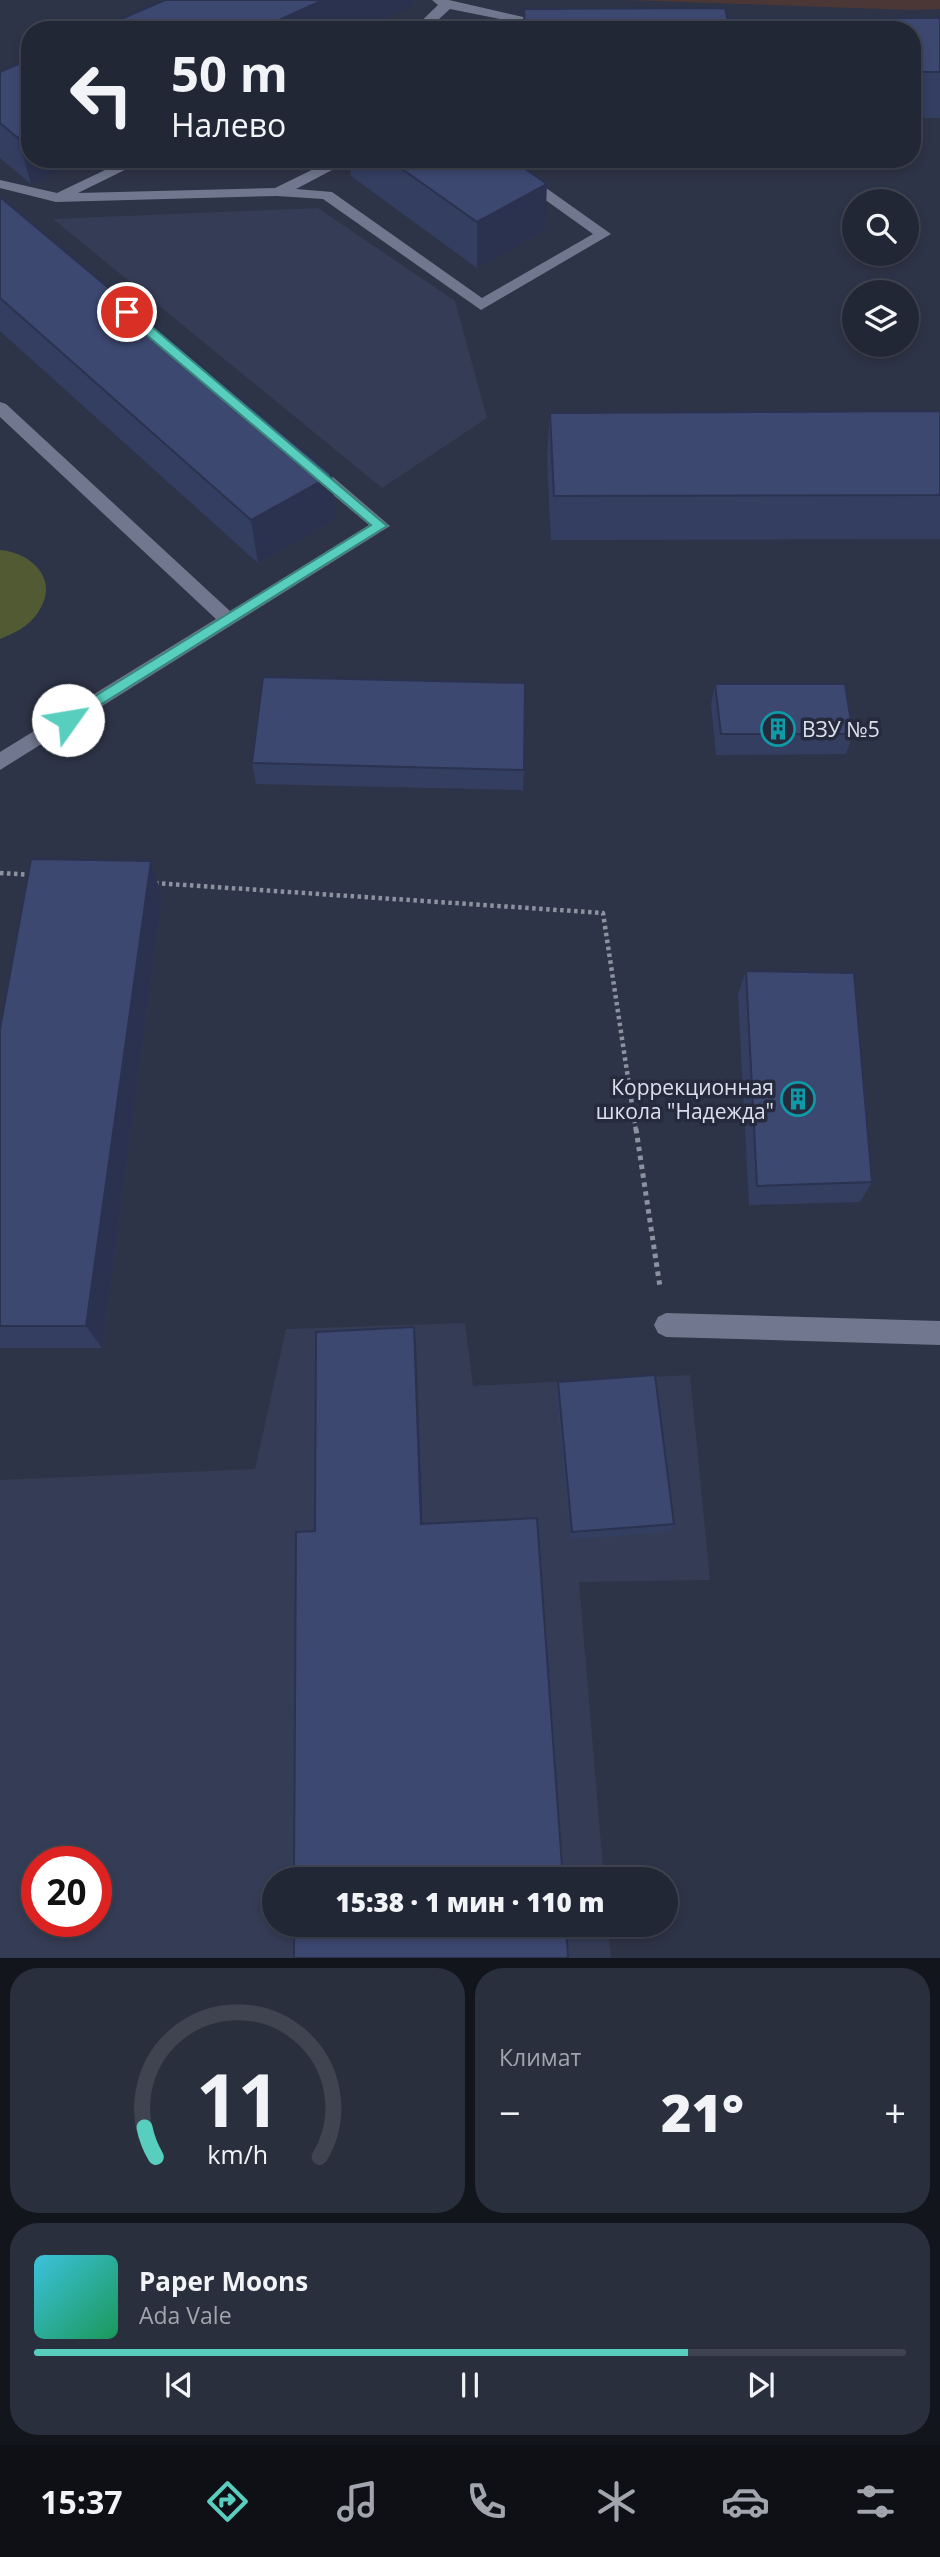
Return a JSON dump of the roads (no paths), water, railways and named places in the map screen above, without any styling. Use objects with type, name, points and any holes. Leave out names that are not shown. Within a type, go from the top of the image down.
[{"type":"lane","points":[[445,1],[536,21]]},
{"type":"lane","points":[[427,21],[445,1]]},
{"type":"lane","points":[[444,21],[445,1]]},
{"type":"lane","points":[[55,198],[120,168]]},
{"type":"lane","points":[[277,192],[326,168]]},
{"type":"lane","points":[[0,184],[55,198],[277,192],[327,195],[481,305],[603,234],[508,168]]},
{"type":"lane","points":[[0,408],[228,620]]},
{"type":"lane","points":[[0,762],[381,526],[296,454]]},
{"type":"lane","points":[[666,1325],[940,1333]]},
{"type":"place","name":"ВЗУ №5","points":[[778,729]]},
{"type":"place","name":"Коррекционная школа \"Надежда\"","points":[[798,1099]]}]
